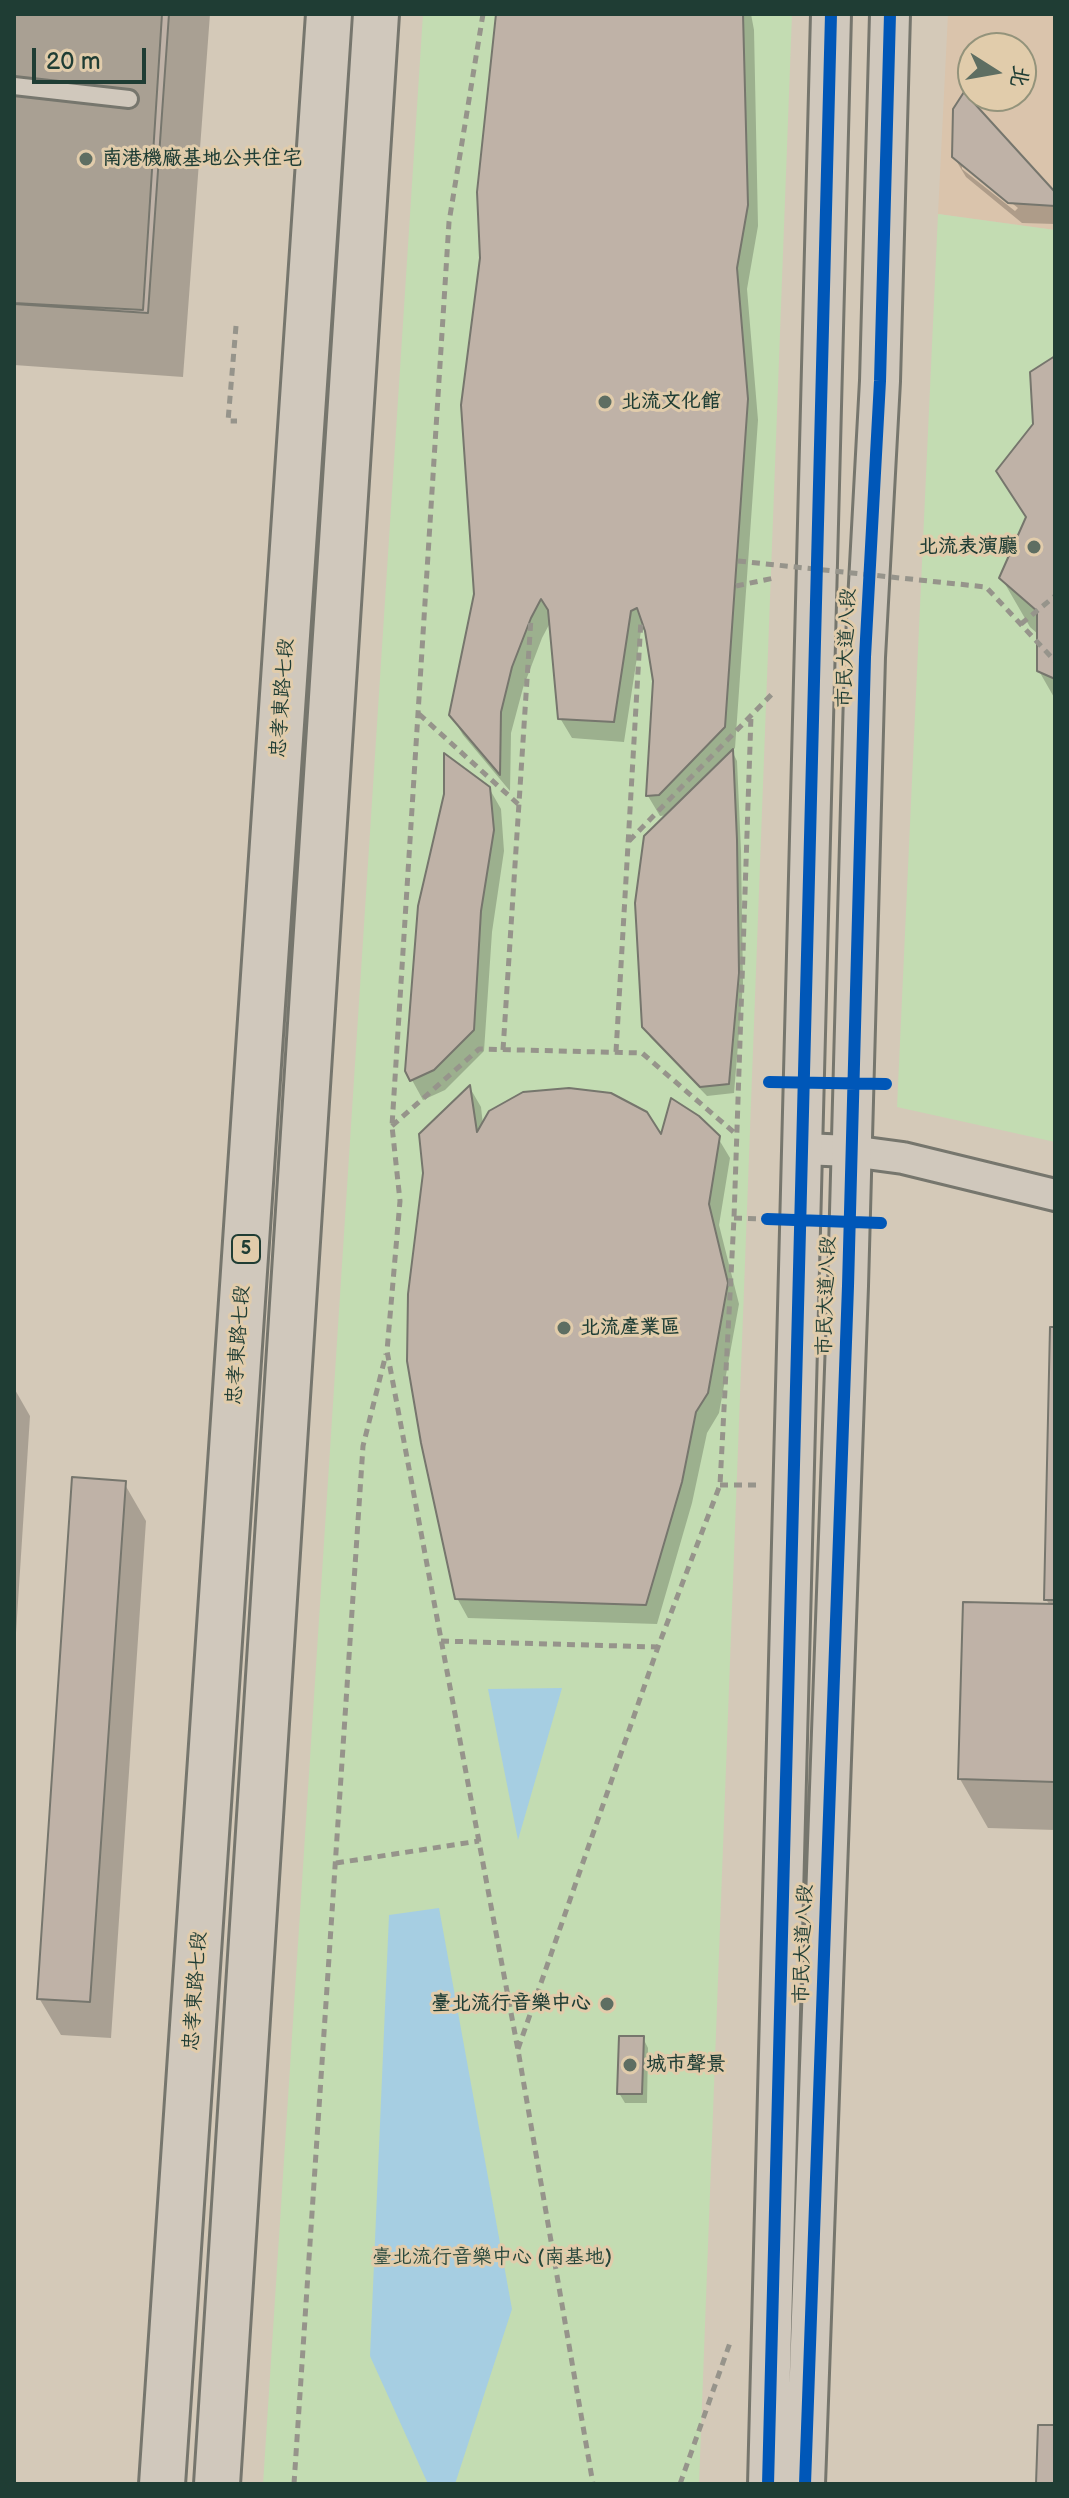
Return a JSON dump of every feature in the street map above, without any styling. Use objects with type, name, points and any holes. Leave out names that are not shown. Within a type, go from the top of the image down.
[{"type":"main road","name":"忠孝東路七段","points":[[162,2484],[329,14]]},
{"type":"main road","points":[[217,2484],[376,14]]},
{"type":"street","name":"市民大道八段","points":[[768,2484],[784,1220],[802,1149],[831,14]]},
{"type":"street","name":"市民大道八段","points":[[805,2484],[865,657],[880,381],[890,14]]},
{"type":"street","points":[[802,1149],[903,1158],[1055,1195]]},
{"type":"lane","points":[[14,86],[129,99]]},
{"type":"path","points":[[294,2484],[363,1446],[387,1351],[400,1201],[392,1126],[449,222],[483,14]]},
{"type":"path","points":[[236,326],[228,421],[237,421]]},
{"type":"path","points":[[738,561],[986,587],[1055,661]]},
{"type":"path","points":[[736,586],[774,578]]},
{"type":"path","points":[[1021,624],[1055,596]]},
{"type":"path","points":[[503,1050],[531,618]]},
{"type":"path","points":[[616,1052],[641,620]]},
{"type":"path","points":[[629,841],[773,693]]},
{"type":"path","points":[[419,714],[519,804]]},
{"type":"path","points":[[518,2050],[658,1647],[720,1485],[738,1136],[751,716]]},
{"type":"path","points":[[392,1126],[479,1049],[616,1052],[642,1053],[738,1136]]},
{"type":"path","points":[[734,1218],[784,1220]]},
{"type":"path","points":[[387,1351],[518,2050],[593,2484]]},
{"type":"path","points":[[720,1485],[759,1485]]},
{"type":"path","points":[[441,1641],[658,1647]]},
{"type":"path","points":[[336,1863],[479,1841]]},
{"type":"path","points":[[680,2484],[731,2339]]},
{"type":"shaded area","points":[[948,14],[1055,14],[1055,230],[938,214]]},
{"type":"green space","name":"臺北流行音樂中心 (南基地)","points":[[423,14],[792,14],[699,2484],[263,2484]]},
{"type":"green space","points":[[938,214],[1055,230],[1055,1142],[897,1107]]},
{"type":"water","points":[[562,1688],[518,1840],[488,1689]]},
{"type":"water","points":[[439,1908],[512,2309],[455,2484],[428,2484],[370,2356],[389,1915]]},
{"type":"building","name":"南港機廠基地公共住宅","points":[[14,14],[162,14],[143,310],[14,303]]},
{"type":"building","name":"南港機廠基地公共住宅","points":[[14,14],[169,14],[148,313],[14,304]]},
{"type":"building","name":"北流文化館","points":[[496,14],[743,14],[748,205],[737,268],[748,399],[725,727],[659,795],[646,796],[653,681],[645,631],[637,608],[631,611],[614,722],[558,719],[548,610],[541,599],[512,667],[501,712],[500,775],[449,715],[474,594],[461,405],[480,258],[477,192]]},
{"type":"building","points":[[957,103],[957,112],[982,112],[1055,192],[1055,206],[1008,203],[952,157],[953,109]]},
{"type":"building","name":"北流表演廳","points":[[1055,356],[1055,679],[1037,671],[1037,611],[999,578],[1026,517],[996,471],[1033,424],[1030,372]]},
{"type":"building","points":[[733,749],[739,973],[729,1084],[700,1087],[642,1027],[635,903],[644,836]]},
{"type":"building","points":[[444,753],[490,787],[494,830],[481,911],[474,1030],[434,1070],[410,1081],[405,1071],[418,906],[444,794]]},
{"type":"building","name":"北流產業區","points":[[470,1085],[477,1132],[489,1111],[523,1092],[569,1088],[611,1093],[647,1112],[661,1134],[671,1098],[699,1116],[720,1136],[709,1204],[728,1283],[708,1393],[696,1412],[682,1482],[646,1605],[455,1599],[421,1443],[407,1361],[408,1294],[423,1173],[419,1134]]},
{"type":"building","points":[[1050,1327],[1055,1327],[1055,1600],[1044,1600]]},
{"type":"building","points":[[72,1477],[126,1481],[90,2002],[37,1999]]},
{"type":"building","points":[[963,1602],[1055,1604],[1055,1782],[958,1779]]},
{"type":"building","name":"城市聲景","points":[[619,2036],[644,2036],[642,2094],[617,2094]]},
{"type":"building","points":[[1038,2425],[1055,2425],[1055,2484],[1036,2484]]},
{"type":"cycle path","points":[[768,2484],[831,14]]},
{"type":"cycle path","points":[[805,2484],[848,1286],[865,657],[880,381],[890,14]]},
{"type":"cycle path","points":[[769,1082],[886,1084]]},
{"type":"cycle path","points":[[767,1219],[881,1223]]},
{"type":"place","name":"南港機廠基地公共住宅","points":[[86,159]]},
{"type":"place","name":"北流文化館","points":[[605,402]]},
{"type":"place","name":"北流表演廳","points":[[1034,547]]},
{"type":"place","name":"北流產業區","points":[[564,1328]]},
{"type":"place","name":"臺北流行音樂中心","points":[[607,2004]]},
{"type":"place","name":"城市聲景","points":[[630,2065]]}]
